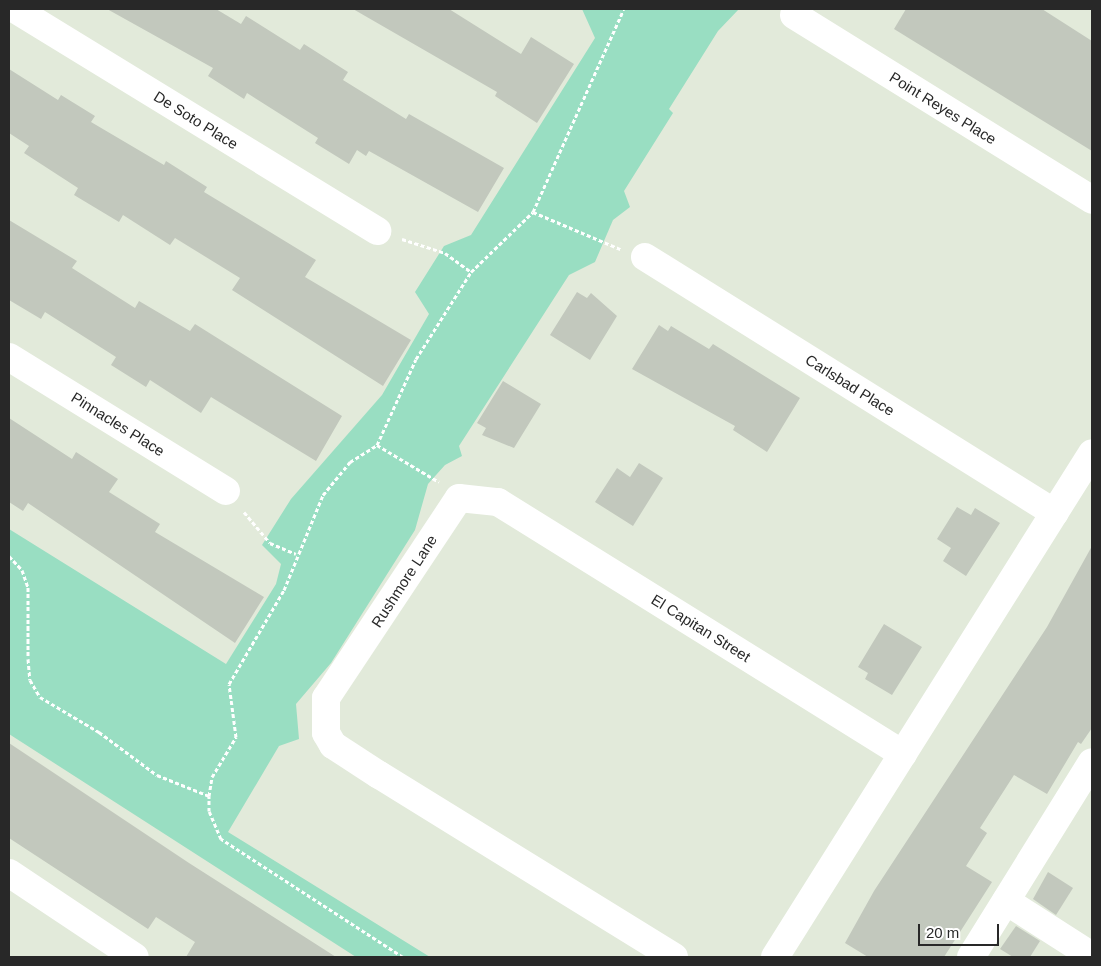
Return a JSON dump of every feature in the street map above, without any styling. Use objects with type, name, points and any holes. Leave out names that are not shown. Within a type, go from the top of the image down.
[{"type":"street","name":"De Soto Place","points":[[15,9],[376,231]]},
{"type":"street","name":"Point Reyes Place","points":[[794,15],[1092,200]]},
{"type":"street","name":"Carlsbad Place","points":[[645,257],[1055,513]]},
{"type":"street","name":"Pinnacles Place","points":[[9,356],[226,491]]},
{"type":"street","points":[[775,957],[1092,453]]},
{"type":"street","name":"El Capitan Street","points":[[459,498],[498,502],[903,754]]},
{"type":"street","name":"Rushmore Lane","points":[[459,498],[326,698],[323,717],[333,745],[674,957]]},
{"type":"street","points":[[971,957],[1092,762]]},
{"type":"street","points":[[9,874],[135,957]]},
{"type":"street","points":[[1006,901],[1092,956]]},
{"type":"path","points":[[403,957],[232,850],[213,824],[208,796],[212,777],[236,737],[229,684],[284,590],[296,554],[322,495],[350,462],[377,445],[416,359],[470,272],[533,212],[624,9]]},
{"type":"path","points":[[533,212],[645,257]]},
{"type":"path","points":[[376,231],[445,253],[470,272]]},
{"type":"path","points":[[377,445],[432,476],[459,498]]},
{"type":"path","points":[[226,491],[270,543],[296,554]]},
{"type":"path","points":[[9,556],[22,570],[28,587],[28,659],[30,680],[40,697],[98,732],[157,775],[208,796]]},
{"type":"green space","points":[[582,9],[739,9],[718,31],[669,109],[673,113],[624,191],[630,207],[613,220],[595,262],[569,275],[459,446],[462,456],[445,465],[428,484],[415,530],[331,663],[296,704],[299,739],[279,746],[228,832],[430,957],[356,957],[9,734],[9,529],[226,664],[276,584],[281,564],[262,545],[291,499],[382,395],[429,314],[415,292],[444,246],[471,235],[595,38]]},
{"type":"building","points":[[107,9],[216,9],[241,24],[246,16],[300,50],[304,44],[348,72],[343,80],[406,119],[409,114],[504,168],[478,212],[369,151],[366,156],[357,150],[349,164],[315,143],[318,138],[247,93],[244,99],[208,76],[213,68]]},
{"type":"building","points":[[353,9],[449,9],[521,54],[531,37],[574,64],[537,123],[495,96],[497,92]]},
{"type":"building","points":[[906,9],[1042,9],[1092,41],[1092,151],[894,29]]},
{"type":"building","points":[[9,69],[58,100],[61,95],[95,116],[91,122],[164,165],[166,161],[207,187],[204,192],[316,260],[305,277],[411,340],[383,386],[232,290],[240,278],[175,238],[170,245],[123,215],[119,222],[74,195],[78,188],[24,153],[29,146],[9,133]]},
{"type":"building","points":[[9,220],[77,261],[72,268],[135,308],[139,301],[190,331],[195,324],[342,416],[316,461],[211,397],[201,413],[150,380],[146,387],[111,365],[116,357],[45,312],[41,319],[9,300]]},
{"type":"building","points":[[577,292],[587,298],[591,293],[617,316],[590,360],[550,335]]},
{"type":"building","points":[[659,325],[668,331],[671,326],[709,349],[713,344],[800,398],[767,452],[733,430],[735,426],[632,369]]},
{"type":"building","points":[[503,381],[541,404],[514,448],[482,435],[486,428],[477,423]]},
{"type":"building","points":[[9,418],[72,459],[76,452],[118,479],[109,492],[160,524],[155,532],[264,597],[235,643],[28,503],[23,511],[9,502]]},
{"type":"building","points":[[639,463],[663,478],[633,526],[595,502],[617,468],[630,477]]},
{"type":"building","points":[[957,507],[971,515],[975,508],[1000,523],[966,576],[943,561],[951,548],[937,539]]},
{"type":"building","points":[[1092,546],[1092,728],[1081,744],[1078,742],[1047,794],[1014,775],[980,828],[987,833],[966,866],[992,882],[944,957],[868,957],[845,943],[874,891],[1047,627]]},
{"type":"building","points":[[884,624],[922,647],[892,695],[865,679],[868,673],[858,667]]},
{"type":"building","points":[[9,743],[189,863],[336,957],[186,957],[195,942],[156,917],[148,929],[9,838]]},
{"type":"building","points":[[1048,872],[1073,888],[1056,915],[1033,899]]},
{"type":"building","points":[[1016,926],[1040,941],[1030,957],[1013,957],[1000,949]]}]
